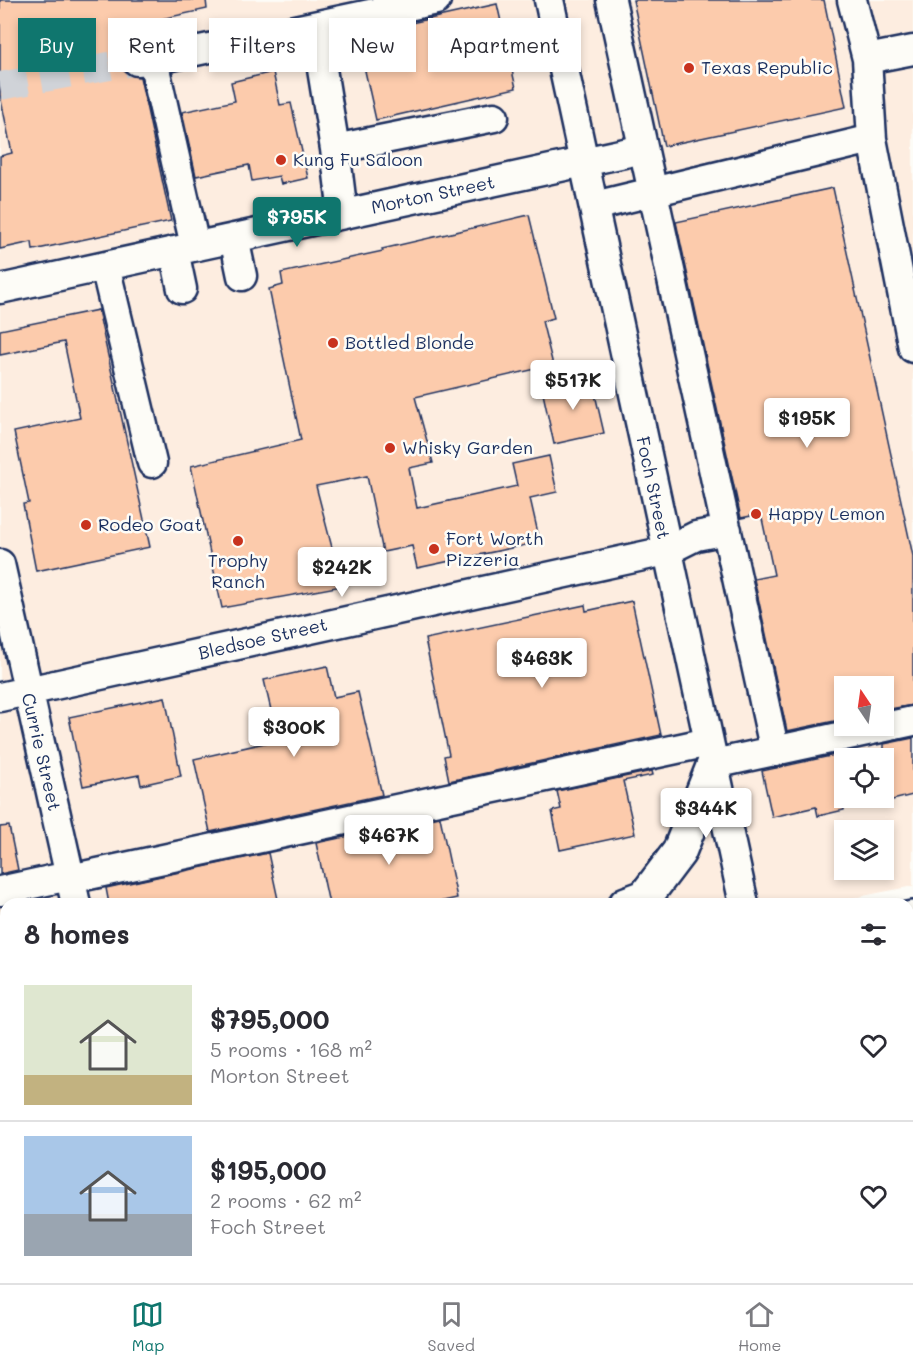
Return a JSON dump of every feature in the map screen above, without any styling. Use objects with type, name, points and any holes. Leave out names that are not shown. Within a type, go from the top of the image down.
[{"type":"main road","points":[[642,898],[679,852],[711,753]]},
{"type":"street","points":[[317,25],[363,8],[436,0]]},
{"type":"street","name":"Foch Street","points":[[549,0],[666,551],[743,898]]},
{"type":"street","points":[[611,0],[775,752]]},
{"type":"street","points":[[852,0],[867,59],[872,139],[913,348]]},
{"type":"street","points":[[317,38],[343,214]]},
{"type":"street","points":[[182,289],[185,249],[145,60],[209,47]]},
{"type":"street","points":[[867,59],[913,50]]},
{"type":"street","points":[[335,149],[494,117]]},
{"type":"street","points":[[594,206],[872,139]]},
{"type":"street","name":"Morton Street","points":[[0,289],[643,149]]},
{"type":"street","points":[[234,238],[242,276]]},
{"type":"street","points":[[105,266],[152,462]]},
{"type":"street","name":"Bledsoe Street","points":[[0,697],[666,551],[696,536],[726,530]]},
{"type":"street","name":"Currie Street","points":[[0,564],[72,886]]},
{"type":"street","points":[[0,891],[72,886],[711,753],[775,752],[913,721]]},
{"type":"shaded area","points":[[0,0],[913,0],[913,886],[853,898],[0,898]]},
{"type":"building","points":[[0,0],[206,0],[207,9],[166,18],[108,18],[108,72],[125,72],[140,77],[171,221],[33,250],[32,242],[0,249],[0,156],[12,153],[0,95]]},
{"type":"building","points":[[633,0],[824,0],[846,107],[664,146]]},
{"type":"building","points":[[497,4],[500,18],[434,18]]},
{"type":"building","points":[[428,19],[428,72],[512,72],[516,88],[376,120],[365,72],[416,72],[416,22]]},
{"type":"building","points":[[273,72],[280,105],[291,103],[308,178],[281,184],[279,176],[252,181],[249,165],[196,176],[182,112],[235,101],[231,82]]},
{"type":"building","points":[[833,188],[913,556],[913,705],[894,708],[894,676],[834,676],[834,721],[787,731],[754,579],[774,575],[761,514],[741,518],[676,222]]},
{"type":"building","points":[[529,215],[554,318],[542,321],[553,365],[415,397],[433,463],[409,468],[417,508],[517,486],[512,464],[549,456],[557,492],[530,498],[540,542],[417,568],[412,546],[383,552],[367,476],[316,486],[342,586],[222,608],[191,466],[301,440],[269,289],[283,285],[281,273],[383,251],[382,249]]},
{"type":"building","points":[[98,310],[150,547],[36,571],[23,504],[29,503],[14,432],[80,418],[64,342],[0,355],[0,330]]},
{"type":"building","points":[[591,377],[604,433],[554,444],[542,389]]},
{"type":"building","points":[[632,601],[661,735],[449,781],[444,756],[449,755],[425,639],[585,605],[586,611]]},
{"type":"building","points":[[327,666],[334,697],[358,692],[382,795],[210,832],[194,759],[278,740],[264,680]]},
{"type":"building","points":[[165,697],[181,776],[141,785],[139,775],[83,786],[69,717]]},
{"type":"building","points":[[913,738],[913,795],[894,800],[894,748],[884,748],[884,744]]},
{"type":"building","points":[[834,755],[834,808],[844,808],[844,810],[818,816],[816,807],[772,817],[762,771]]},
{"type":"building","points":[[652,771],[653,775],[623,781],[635,834],[560,850],[552,811],[561,809],[557,791]]},
{"type":"building","points":[[440,817],[457,898],[328,898],[316,843]]},
{"type":"building","points":[[9,826],[18,870],[0,874],[0,827]]},
{"type":"building","points":[[268,853],[278,898],[108,898],[106,888]]},
{"type":"tunnel","points":[[0,86],[108,66]]},
{"type":"place","name":"Texas Republic","points":[[689,68]]},
{"type":"place","name":"Kung Fu Saloon","points":[[281,160]]},
{"type":"place","name":"Bottled Blonde","points":[[333,343]]},
{"type":"place","name":"Whisky Garden","points":[[390,448]]},
{"type":"place","name":"Happy Lemon","points":[[756,514]]},
{"type":"place","name":"Rodeo Goat","points":[[86,525]]},
{"type":"place","name":"Trophy Ranch","points":[[238,541]]},
{"type":"place","name":"Fort Worth Pizzeria","points":[[434,549]]}]
